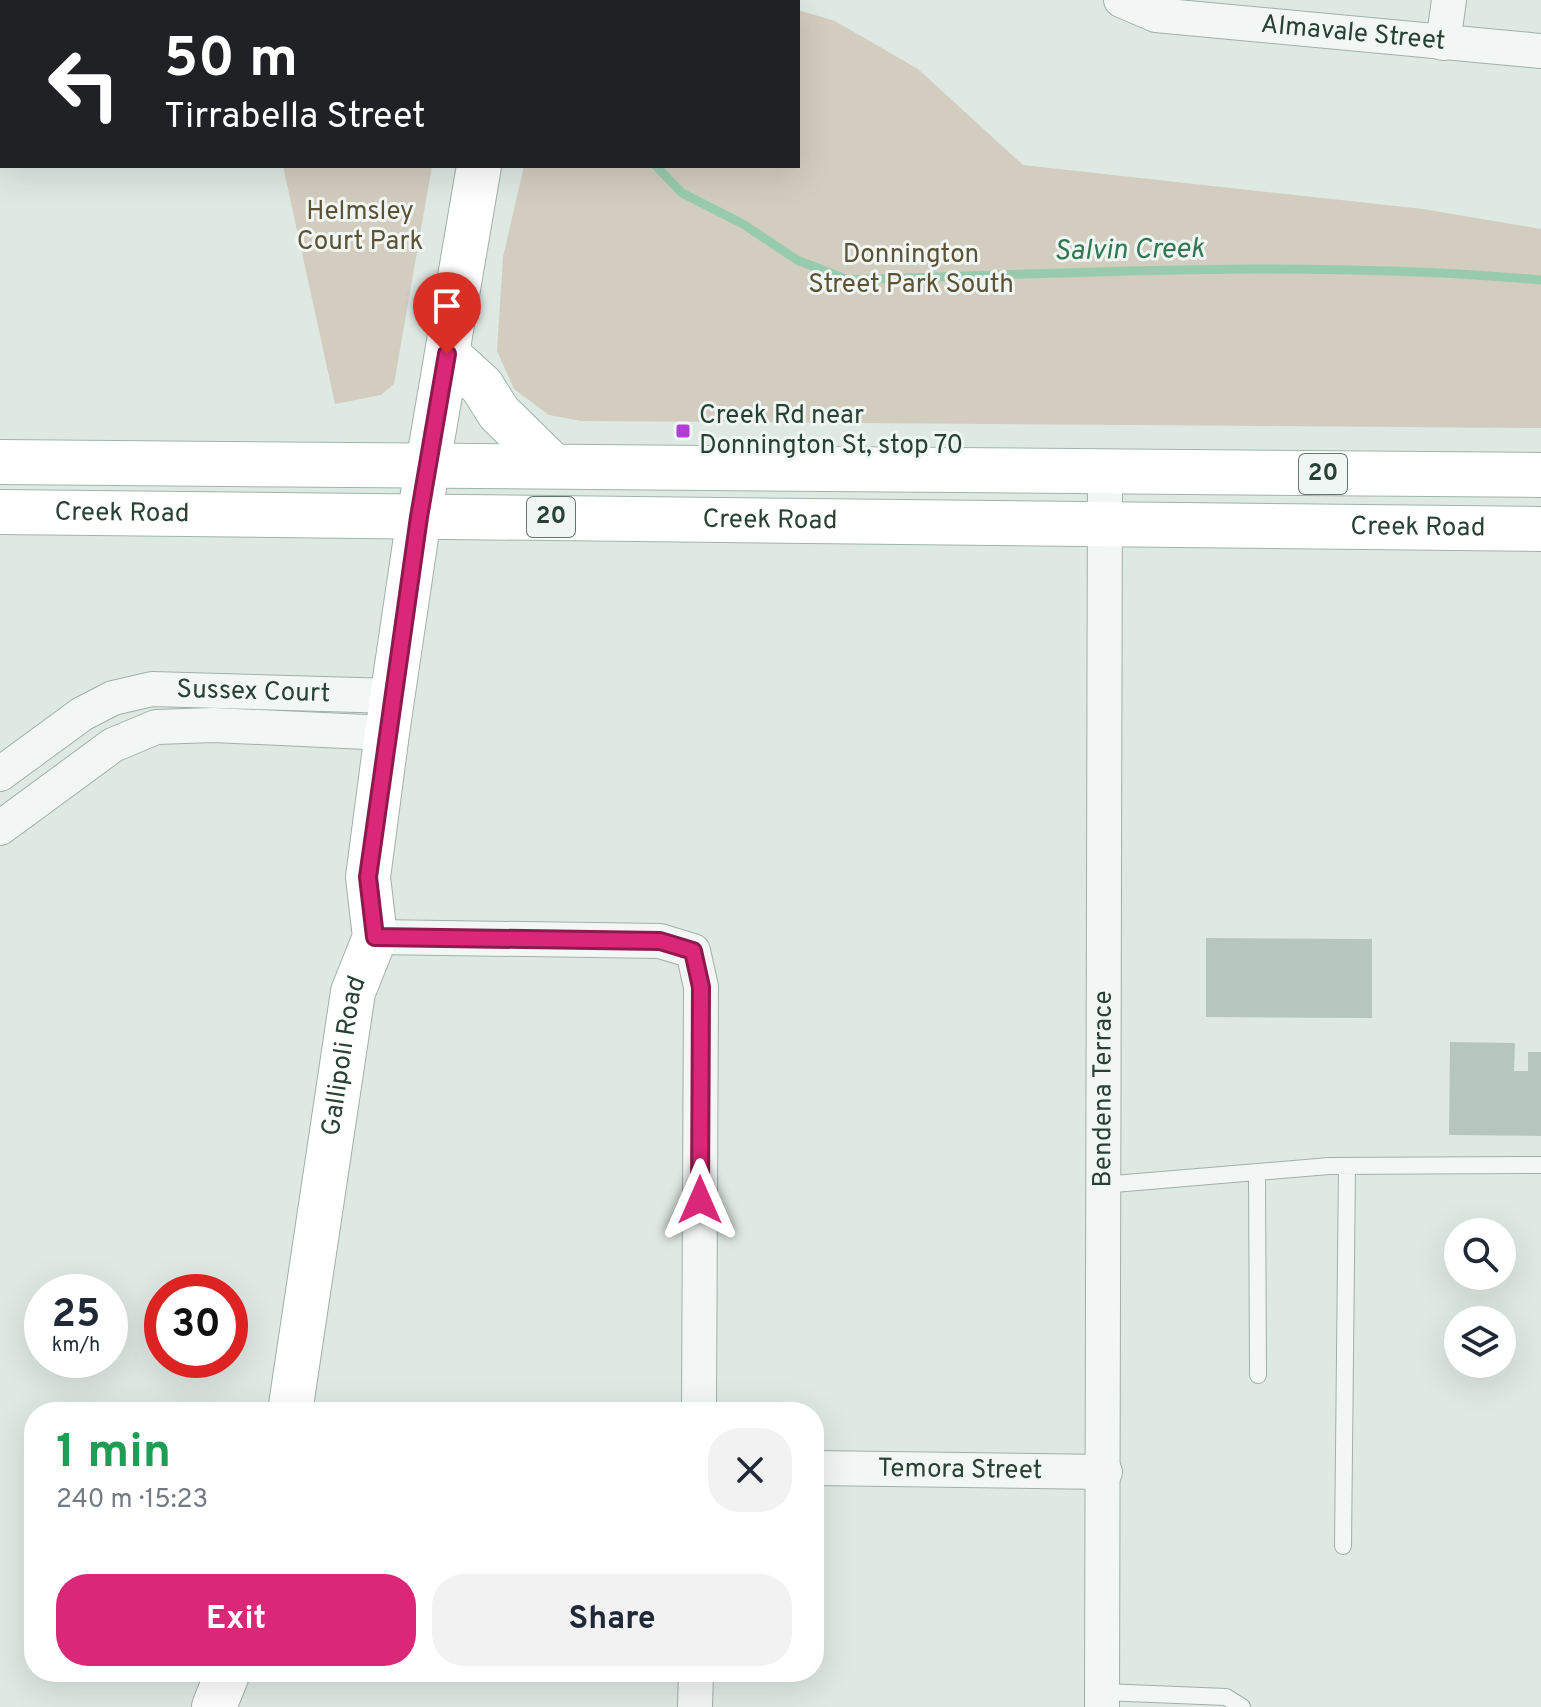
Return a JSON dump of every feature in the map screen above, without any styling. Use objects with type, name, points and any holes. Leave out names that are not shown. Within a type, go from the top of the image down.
[{"type":"main road","name":"Gallipoli Road","points":[[292,1402],[353,992],[375,937],[368,877],[427,465],[479,168]]},
{"type":"main road","points":[[447,354],[482,386],[499,413],[553,466]]},
{"type":"main road","name":"Creek Road","points":[[0,462],[1541,475]]},
{"type":"main road","name":"Creek Road","points":[[0,512],[1541,529]]},
{"type":"main road","points":[[214,1707],[224,1682]]},
{"type":"street","name":"Almavale Street","points":[[1121,0],[1156,15],[1541,51]]},
{"type":"street","points":[[1443,43],[1449,0]]},
{"type":"street","name":"Bendena Terrace","points":[[1102,1700],[1105,1472],[1102,1185],[1105,472]]},
{"type":"street","points":[[0,774],[82,714],[113,698],[152,689]]},
{"type":"street","name":"Sussex Court","points":[[156,727],[152,689],[390,715]]},
{"type":"street","name":"Sussex Court","points":[[0,828],[113,745],[156,727],[390,715]]},
{"type":"street","points":[[375,937],[660,941],[693,951],[701,987],[699,1402]]},
{"type":"street","name":"Temora Street","points":[[824,1468],[1105,1472]]},
{"type":"street","points":[[695,1707],[696,1682]]},
{"type":"lane","points":[[1102,1185],[1347,1166],[1541,1165]]},
{"type":"lane","points":[[1343,1546],[1347,1166]]},
{"type":"lane","points":[[1257,1172],[1258,1375]]},
{"type":"lane","points":[[1102,1700],[1226,1697],[1242,1707]]},
{"type":"green space","name":"Donnington Street Park South","points":[[800,11],[835,21],[918,69],[1023,165],[1423,209],[1541,229],[1541,428],[581,421],[549,415],[514,389],[497,351],[503,257],[524,168],[800,168]]},
{"type":"green space","name":"Helmsley Court Park","points":[[283,168],[432,168],[394,384],[381,395],[335,404]]},
{"type":"building","points":[[1206,938],[1372,939],[1372,1018],[1206,1017]]},
{"type":"building","points":[[1450,1042],[1515,1043],[1514,1071],[1528,1071],[1528,1052],[1541,1052],[1541,1136],[1449,1135]]},
{"type":"waterway","name":"Salvin Creek","points":[[658,168],[682,193],[743,224],[797,260],[848,280],[1108,271],[1282,269],[1368,270],[1541,280]]},
{"type":"place","name":"Creek Rd near Donnington St, stop 70","points":[[683,431]]},
{"type":"route","points":[[447,354],[419,517],[368,877],[375,937],[660,941],[693,951],[701,987],[700,1200]]}]
